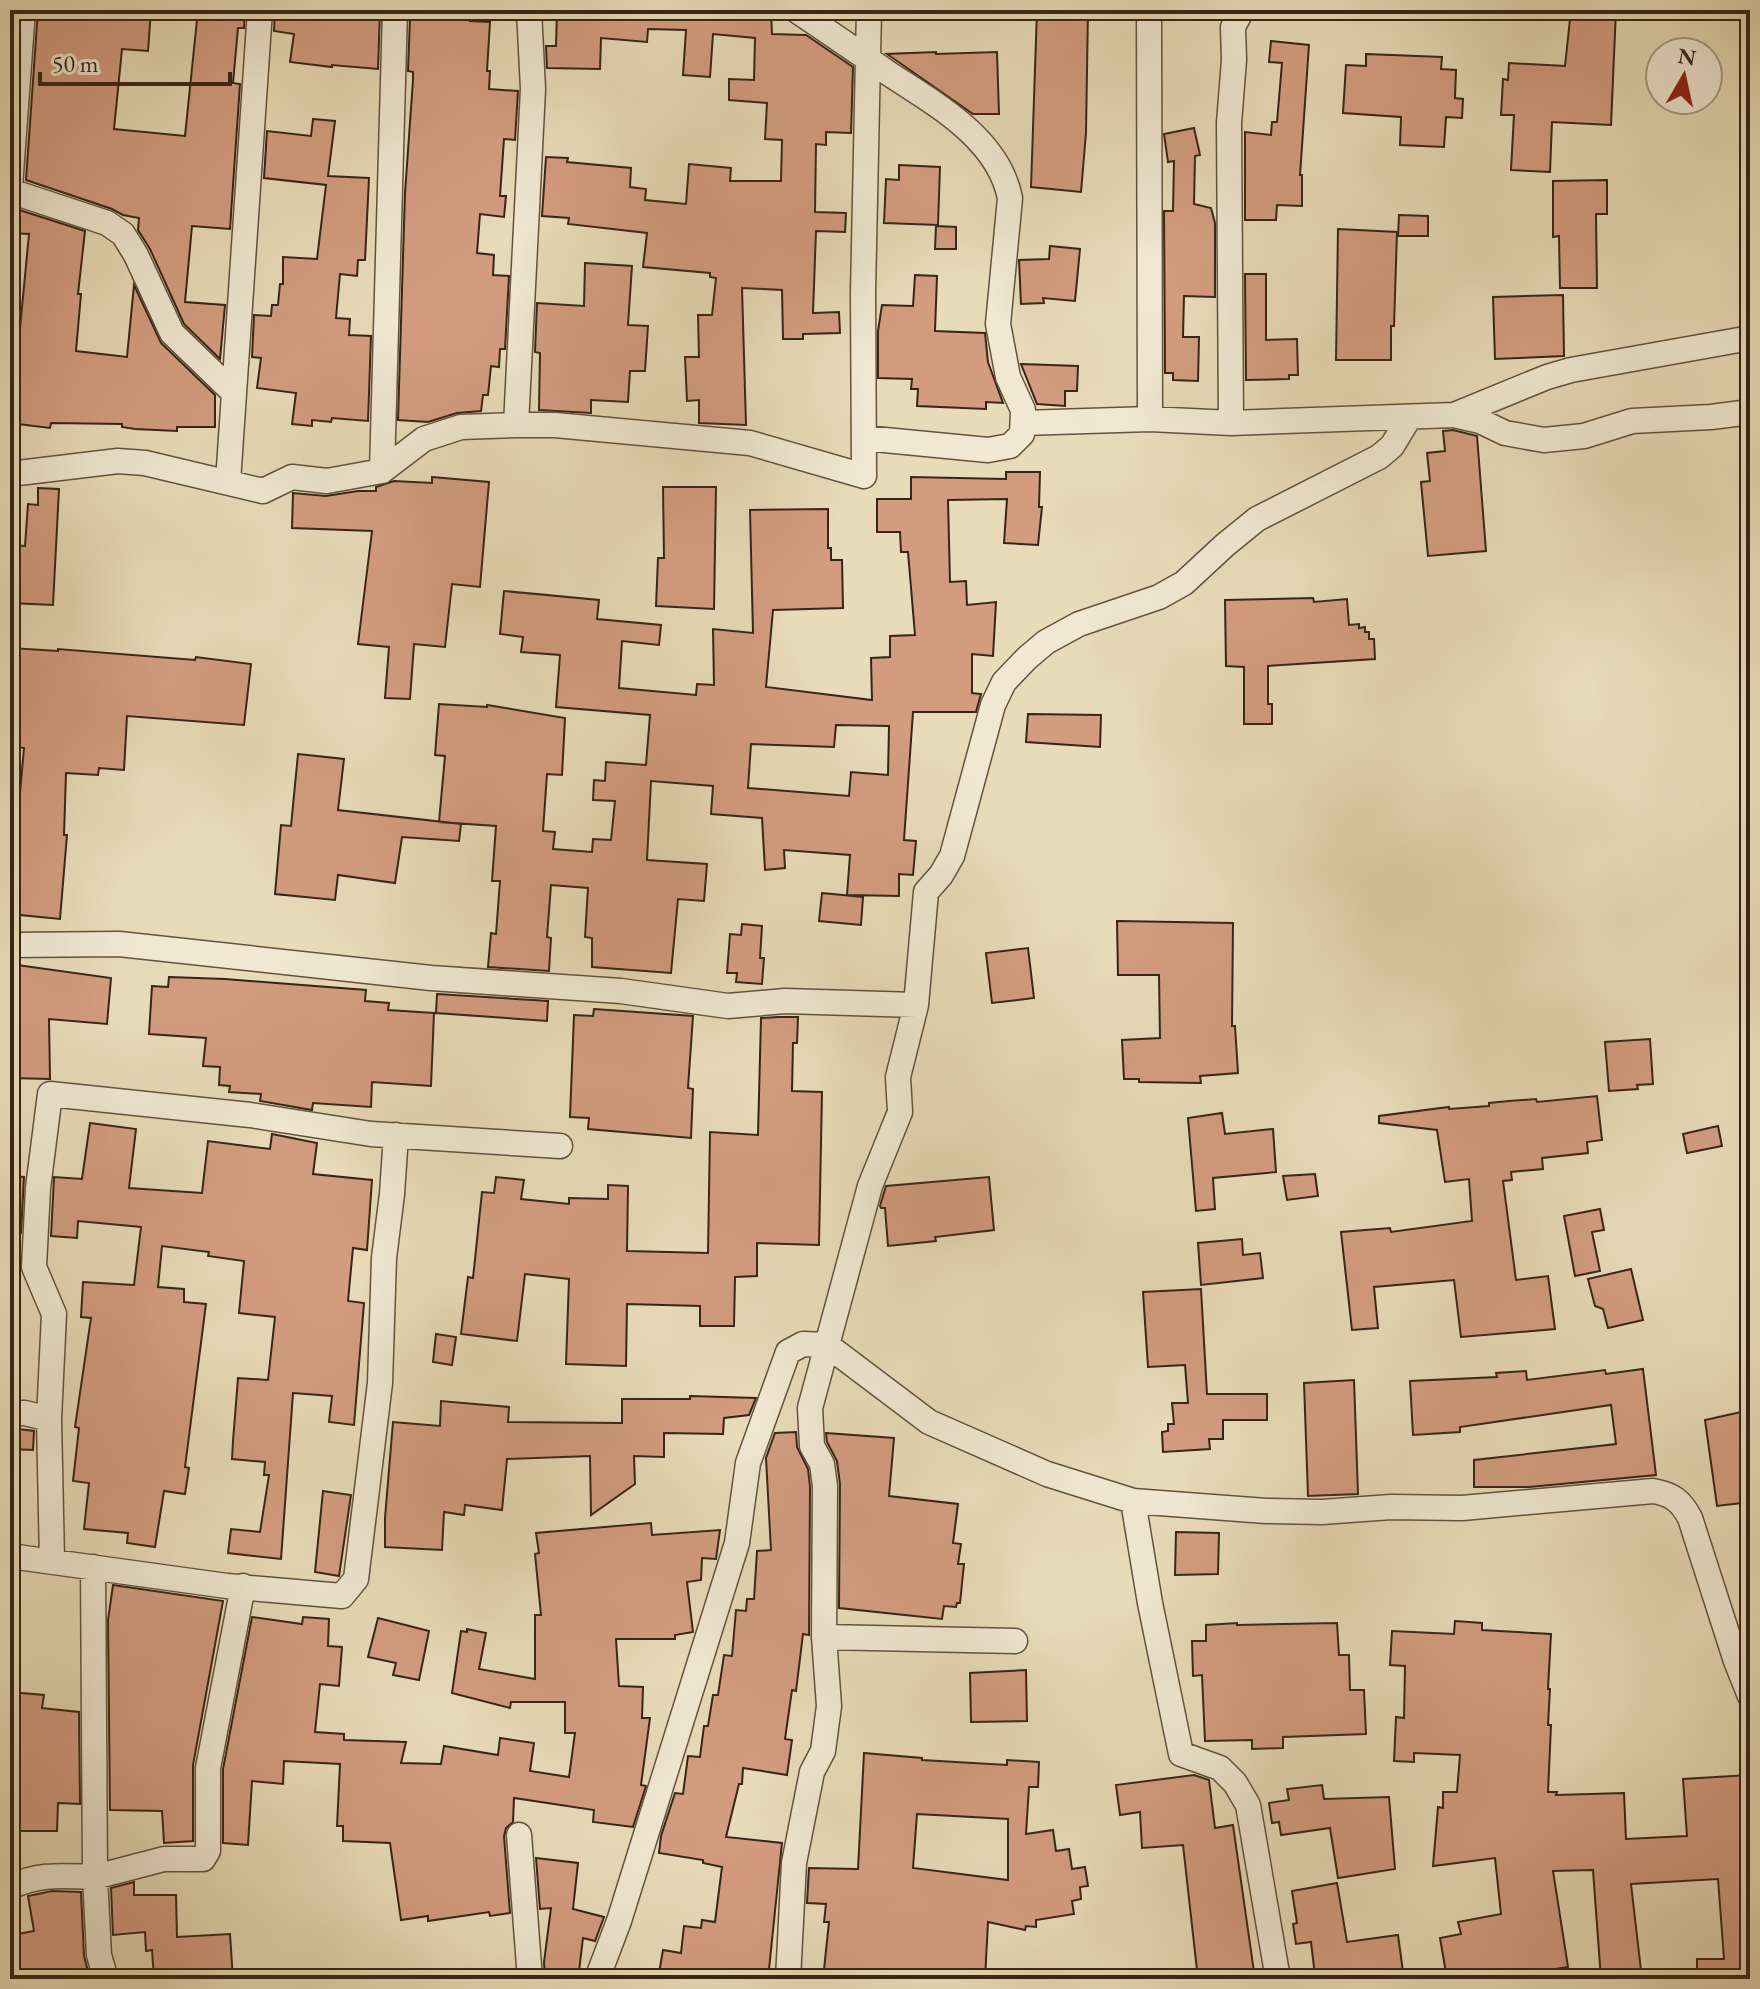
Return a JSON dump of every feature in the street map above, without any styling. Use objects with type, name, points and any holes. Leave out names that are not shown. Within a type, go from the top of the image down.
[{"type":"street","points":[[228,482],[260,10]]},
{"type":"street","points":[[382,471],[395,10]]},
{"type":"street","points":[[516,425],[533,89],[529,10]]},
{"type":"street","points":[[796,10],[939,106],[988,150],[1006,178],[1010,216],[998,324],[1008,377],[1023,410],[1022,434],[1010,446],[988,450],[864,438]]},
{"type":"street","points":[[10,474],[118,461],[145,463],[263,491],[292,477],[327,481],[382,471],[424,439],[461,427],[555,425],[750,443],[864,476],[863,293],[869,10]]},
{"type":"street","points":[[1149,10],[1150,419]]},
{"type":"street","points":[[1231,423],[1229,123],[1233,27],[1242,10]]},
{"type":"street","points":[[18,11],[10,189],[107,223],[123,234],[172,333],[234,393]]},
{"type":"street","points":[[1454,415],[1571,370],[1750,338]]},
{"type":"street","points":[[1023,423],[1150,419],[1231,423],[1454,415],[1480,421],[1505,433],[1544,440],[1584,436],[1632,421],[1750,412]]},
{"type":"street","points":[[788,1979],[794,1863],[812,1772],[823,1751],[829,1706],[824,1637],[825,1486],[822,1464],[812,1446],[809,1428],[814,1386],[870,1186],[900,1112],[898,1077],[916,1005],[926,892],[952,856],[993,705],[1004,682],[1046,642],[1079,624],[1159,597],[1184,583],[1257,519],[1379,457],[1392,446],[1409,418]]},
{"type":"street","points":[[10,945],[119,944],[431,978],[621,991],[728,1006],[785,1001],[916,1005]]},
{"type":"street","points":[[52,1561],[49,1419],[54,1314],[34,1267],[38,1188],[50,1094],[250,1115],[297,1124],[396,1135],[560,1146]]},
{"type":"street","points":[[10,1556],[342,1596],[356,1579],[380,1383],[384,1258],[396,1135]]},
{"type":"street","points":[[597,1979],[619,1921],[737,1543],[748,1463],[759,1426],[788,1352],[803,1344],[827,1345],[929,1422],[1010,1460],[1133,1501],[1322,1512],[1391,1507],[1462,1508],[1653,1491],[1663,1493],[1683,1504],[1690,1518],[1750,1696]]},
{"type":"street","points":[[10,1413],[49,1419]]},
{"type":"street","points":[[1133,1501],[1181,1754],[1220,1768],[1235,1783],[1248,1805],[1278,1979]]},
{"type":"street","points":[[93,1567],[95,1877],[99,1955],[106,1979]]},
{"type":"street","points":[[10,1887],[27,1878],[95,1877],[164,1859],[203,1859],[208,1851],[208,1768],[243,1586]]},
{"type":"street","points":[[824,1637],[1015,1641]]},
{"type":"street","points":[[519,1835],[530,1979]]},
{"type":"building","points":[[38,10],[151,10],[148,51],[122,49],[114,129],[185,136],[198,10],[245,10],[244,28],[238,28],[233,83],[240,84],[230,229],[192,226],[185,302],[225,305],[220,359],[184,324],[150,249],[138,230],[139,218],[26,180]]},
{"type":"building","points":[[275,10],[380,10],[378,69],[290,62],[294,34],[274,31]]},
{"type":"building","points":[[445,10],[465,10],[465,18],[471,18],[470,21],[490,22],[489,89],[518,91],[515,140],[504,139],[500,196],[506,196],[504,217],[480,214],[477,253],[494,255],[493,275],[509,276],[505,349],[500,349],[499,367],[491,366],[488,395],[483,395],[481,411],[457,413],[428,422],[398,420],[405,193],[413,80],[413,72],[408,71],[410,18],[444,19]]},
{"type":"building","points":[[557,10],[771,10],[772,34],[806,35],[853,67],[851,133],[826,132],[826,145],[816,144],[815,212],[846,213],[845,232],[816,231],[813,313],[839,312],[840,333],[803,334],[803,339],[783,339],[782,290],[742,288],[746,425],[699,423],[699,400],[687,401],[685,357],[699,357],[698,315],[712,315],[716,278],[710,277],[710,273],[643,267],[647,233],[568,224],[569,218],[542,216],[546,157],[631,168],[630,187],[646,189],[645,200],[686,204],[689,164],[731,168],[730,181],[781,181],[782,140],[765,139],[767,103],[729,100],[729,79],[754,80],[755,38],[713,34],[710,77],[683,75],[686,30],[648,29],[647,42],[601,38],[600,69],[547,68],[546,46],[556,46]]},
{"type":"building","points":[[1037,10],[1088,10],[1086,133],[1081,192],[1031,187]]},
{"type":"building","points":[[1571,10],[1616,10],[1611,125],[1552,122],[1550,172],[1511,170],[1514,115],[1501,115],[1503,79],[1508,80],[1509,63],[1565,66]]},
{"type":"building","points":[[1271,41],[1309,45],[1300,175],[1302,206],[1277,205],[1276,220],[1245,220],[1245,132],[1271,135],[1272,122],[1277,122],[1282,63],[1269,62]]},
{"type":"building","points":[[997,52],[999,114],[973,114],[887,54]]},
{"type":"building","points":[[1366,54],[1442,57],[1441,69],[1456,70],[1455,98],[1463,99],[1462,118],[1446,117],[1444,147],[1400,145],[1401,117],[1343,113],[1346,65],[1366,66]]},
{"type":"building","points":[[313,119],[335,121],[328,176],[369,178],[365,260],[358,260],[357,276],[340,274],[336,318],[350,319],[349,335],[371,336],[368,421],[332,418],[331,422],[312,420],[312,426],[292,424],[296,393],[257,388],[261,358],[252,357],[254,315],[271,316],[272,305],[278,305],[280,284],[283,284],[283,257],[317,259],[326,185],[264,178],[267,131],[311,136]]},
{"type":"building","points":[[1194,128],[1200,155],[1195,156],[1194,204],[1211,208],[1215,223],[1215,297],[1184,296],[1183,337],[1199,337],[1198,381],[1173,380],[1173,373],[1165,373],[1164,211],[1173,211],[1174,161],[1168,162],[1164,134]]},
{"type":"building","points":[[899,165],[940,167],[938,225],[884,223],[886,179],[899,180]]},
{"type":"building","points":[[1607,180],[1607,214],[1596,214],[1597,288],[1560,288],[1559,236],[1553,237],[1553,181]]},
{"type":"building","points":[[10,207],[85,231],[76,351],[127,357],[134,285],[161,343],[215,395],[215,427],[177,427],[177,431],[135,429],[122,427],[122,424],[51,423],[50,428],[10,423],[10,389],[16,370],[29,234],[10,233]]},
{"type":"building","points":[[1399,215],[1428,216],[1428,236],[1398,236]]},
{"type":"building","points":[[936,226],[956,227],[956,249],[935,249]]},
{"type":"building","points":[[1338,229],[1397,232],[1391,360],[1336,360]]},
{"type":"building","points":[[1050,246],[1080,249],[1075,301],[1043,298],[1044,303],[1021,304],[1019,260],[1049,259]]},
{"type":"building","points":[[585,263],[632,266],[628,325],[648,326],[645,371],[630,371],[628,402],[591,400],[591,413],[539,410],[540,353],[535,352],[537,303],[584,306]]},
{"type":"building","points":[[1245,274],[1266,274],[1266,340],[1297,339],[1298,375],[1289,375],[1289,379],[1246,380]]},
{"type":"building","points":[[915,275],[937,276],[935,331],[985,333],[988,362],[1003,403],[986,402],[986,409],[917,406],[918,389],[911,389],[912,379],[878,378],[878,331],[882,305],[913,306]]},
{"type":"building","points":[[1563,295],[1564,356],[1495,359],[1493,297]]},
{"type":"building","points":[[1021,364],[1078,366],[1077,391],[1065,391],[1065,406],[1037,404]]},
{"type":"building","points":[[1453,430],[1477,436],[1486,551],[1428,556],[1421,482],[1430,481],[1427,453],[1445,451],[1443,431]]},
{"type":"building","points":[[1006,472],[1040,472],[1039,507],[1042,507],[1038,545],[1004,543],[1007,499],[948,500],[950,582],[966,581],[967,605],[996,602],[993,656],[972,654],[972,693],[981,694],[976,712],[913,712],[904,840],[916,841],[913,875],[899,874],[899,896],[847,895],[850,855],[784,850],[785,868],[765,870],[762,818],[711,814],[713,786],[651,781],[647,860],[707,864],[704,901],[678,899],[671,973],[592,967],[592,938],[585,937],[588,888],[551,885],[547,937],[551,938],[549,971],[488,967],[491,933],[496,934],[500,881],[492,881],[496,826],[439,822],[445,756],[435,755],[439,704],[487,705],[565,718],[562,775],[547,774],[543,831],[555,832],[553,849],[592,852],[593,839],[611,840],[615,801],[593,800],[594,780],[605,781],[606,762],[646,765],[650,715],[556,707],[560,655],[521,652],[523,637],[500,634],[504,591],[599,600],[597,619],[661,625],[659,645],[622,641],[619,688],[696,695],[697,684],[714,685],[713,629],[753,633],[750,510],[828,509],[831,560],[842,560],[843,608],[773,610],[766,687],[872,700],[871,658],[890,657],[890,636],[915,635],[908,552],[901,552],[900,532],[877,532],[877,499],[911,499],[911,477],[1006,479]],"holes":[[[836,725],[889,726],[888,775],[851,772],[849,796],[748,788],[751,744],[834,747]]]},
{"type":"building","points":[[432,477],[489,482],[480,587],[452,584],[445,647],[414,644],[410,699],[385,698],[389,647],[358,644],[372,531],[292,528],[293,493],[326,496],[376,491],[376,487],[394,481],[432,483]]},
{"type":"building","points":[[663,487],[716,487],[714,609],[656,606],[658,558],[664,558]]},
{"type":"building","points":[[38,488],[59,489],[53,605],[10,603],[10,545],[25,546],[28,504],[38,505]]},
{"type":"building","points":[[1313,598],[1314,602],[1347,599],[1349,625],[1359,624],[1359,628],[1365,627],[1365,632],[1369,632],[1369,639],[1374,639],[1375,659],[1268,666],[1268,704],[1272,704],[1272,724],[1244,724],[1244,667],[1226,666],[1225,600]]},
{"type":"building","points":[[10,648],[195,660],[196,657],[251,664],[244,725],[127,716],[124,770],[99,768],[98,775],[66,773],[64,835],[67,835],[60,919],[10,914],[10,803],[19,804],[24,748],[10,746],[14,708],[10,708]]},
{"type":"building","points":[[1028,714],[1101,715],[1100,747],[1026,742]]},
{"type":"building","points":[[298,754],[344,759],[338,810],[461,824],[459,841],[402,837],[395,883],[338,875],[335,900],[275,894],[281,825],[291,826]]},
{"type":"building","points":[[822,893],[863,897],[861,925],[819,921]]},
{"type":"building","points":[[1117,921],[1233,923],[1232,1026],[1235,1026],[1238,1073],[1200,1076],[1201,1083],[1124,1079],[1122,1040],[1160,1038],[1159,975],[1118,975]]},
{"type":"building","points":[[742,924],[762,926],[762,984],[736,982],[737,973],[727,973],[730,934],[741,935]]},
{"type":"building","points":[[1028,948],[1034,998],[992,1003],[986,953]]},
{"type":"building","points":[[10,964],[111,978],[107,1024],[49,1019],[50,1079],[10,1078]]},
{"type":"building","points":[[169,977],[366,990],[365,1001],[389,1003],[388,1010],[434,1013],[431,1086],[372,1082],[371,1107],[313,1103],[312,1110],[260,1101],[261,1094],[229,1092],[230,1086],[219,1085],[220,1067],[203,1066],[206,1038],[149,1034],[152,986],[168,987]]},
{"type":"building","points":[[437,994],[548,1001],[547,1021],[436,1013]]},
{"type":"building","points":[[594,1009],[693,1016],[688,1088],[693,1089],[691,1138],[588,1129],[589,1118],[570,1117],[574,1015],[593,1016]]},
{"type":"building","points":[[798,1017],[797,1043],[793,1043],[792,1091],[822,1092],[819,1245],[757,1243],[757,1276],[735,1277],[734,1326],[700,1326],[700,1306],[627,1304],[626,1366],[566,1364],[569,1279],[525,1274],[517,1341],[461,1334],[468,1277],[473,1278],[482,1192],[494,1193],[496,1177],[524,1180],[521,1199],[569,1204],[569,1198],[608,1199],[608,1185],[628,1186],[627,1251],[708,1253],[710,1132],[758,1135],[761,1018]]},
{"type":"building","points":[[1650,1039],[1653,1084],[1637,1085],[1638,1089],[1609,1091],[1605,1042]]},
{"type":"building","points":[[1597,1096],[1602,1140],[1587,1142],[1588,1153],[1542,1158],[1543,1169],[1511,1172],[1512,1180],[1503,1181],[1516,1280],[1548,1276],[1555,1329],[1461,1337],[1454,1280],[1374,1287],[1378,1328],[1352,1330],[1341,1232],[1390,1228],[1391,1232],[1472,1221],[1469,1179],[1445,1182],[1437,1130],[1379,1123],[1379,1116],[1449,1107],[1489,1106],[1489,1103],[1509,1101],[1536,1099],[1537,1102]]},
{"type":"building","points":[[1222,1113],[1225,1134],[1273,1129],[1276,1172],[1213,1178],[1215,1209],[1196,1211],[1188,1118]]},
{"type":"building","points":[[90,1123],[136,1129],[129,1188],[202,1193],[208,1141],[270,1149],[272,1134],[317,1143],[313,1174],[372,1180],[367,1250],[353,1248],[348,1301],[364,1303],[354,1425],[329,1422],[332,1396],[293,1393],[281,1559],[228,1553],[231,1529],[260,1532],[269,1475],[264,1475],[265,1462],[232,1459],[233,1441],[238,1378],[268,1380],[275,1317],[239,1313],[244,1261],[208,1256],[209,1252],[162,1246],[158,1287],[184,1289],[184,1302],[206,1304],[185,1467],[189,1468],[185,1494],[164,1491],[155,1547],[127,1543],[128,1533],[84,1529],[89,1483],[73,1481],[79,1428],[75,1427],[91,1318],[81,1317],[83,1282],[134,1285],[141,1227],[78,1221],[77,1238],[51,1236],[54,1177],[82,1179]]},
{"type":"building","points":[[1718,1126],[1722,1146],[1687,1153],[1683,1134]]},
{"type":"building","points":[[1315,1174],[1318,1196],[1287,1200],[1283,1176]]},
{"type":"building","points":[[10,1176],[24,1177],[21,1233],[10,1232]]},
{"type":"building","points":[[989,1177],[994,1230],[888,1246],[885,1208],[880,1206],[886,1186]]},
{"type":"building","points":[[1600,1209],[1604,1230],[1592,1232],[1600,1271],[1575,1276],[1564,1216]]},
{"type":"building","points":[[1242,1239],[1243,1255],[1260,1253],[1263,1278],[1201,1285],[1198,1243]]},
{"type":"building","points":[[1631,1269],[1643,1320],[1608,1328],[1603,1309],[1595,1306],[1588,1279]]},
{"type":"building","points":[[1201,1289],[1207,1394],[1267,1394],[1267,1420],[1223,1420],[1223,1439],[1209,1439],[1210,1449],[1163,1452],[1162,1432],[1168,1431],[1168,1424],[1174,1424],[1172,1403],[1188,1403],[1185,1365],[1148,1367],[1143,1292]]},
{"type":"building","points":[[436,1334],[456,1337],[452,1365],[433,1362]]},
{"type":"building","points":[[1643,1369],[1656,1475],[1529,1487],[1474,1487],[1474,1460],[1616,1444],[1611,1405],[1460,1427],[1460,1432],[1413,1435],[1410,1381],[1497,1377],[1496,1373],[1526,1371],[1527,1380],[1605,1370],[1606,1374]]},
{"type":"building","points":[[1354,1380],[1358,1494],[1308,1496],[1304,1383]]},
{"type":"building","points":[[690,1396],[756,1398],[749,1415],[724,1418],[723,1434],[664,1433],[664,1457],[634,1456],[635,1484],[591,1515],[590,1456],[507,1459],[502,1510],[465,1505],[464,1515],[444,1512],[442,1550],[385,1547],[393,1422],[440,1426],[441,1401],[509,1407],[508,1422],[622,1423],[622,1399],[690,1399]]},
{"type":"building","points":[[1750,1410],[1750,1502],[1717,1506],[1705,1420]]},
{"type":"building","points":[[10,1428],[34,1431],[33,1450],[10,1449]]},
{"type":"building","points":[[796,1432],[797,1447],[808,1469],[810,1487],[809,1635],[803,1634],[796,1691],[792,1690],[785,1739],[792,1740],[787,1775],[743,1768],[742,1784],[739,1784],[726,1837],[782,1843],[768,1979],[658,1979],[663,1950],[681,1953],[684,1926],[701,1928],[702,1920],[715,1922],[722,1867],[703,1863],[703,1860],[659,1853],[661,1836],[675,1793],[683,1794],[688,1756],[700,1757],[704,1726],[708,1726],[713,1695],[718,1695],[724,1655],[732,1656],[736,1610],[746,1611],[747,1599],[754,1599],[757,1551],[771,1550],[766,1458],[775,1433]]},
{"type":"building","points":[[826,1433],[894,1438],[889,1496],[958,1504],[953,1543],[961,1544],[958,1564],[964,1564],[960,1603],[956,1607],[944,1606],[942,1619],[839,1608],[840,1484],[837,1461]]},
{"type":"building","points":[[323,1491],[351,1495],[339,1576],[315,1572]]},
{"type":"building","points":[[651,1523],[652,1535],[720,1530],[716,1559],[702,1558],[701,1580],[687,1582],[693,1632],[675,1635],[675,1639],[616,1639],[619,1686],[643,1687],[642,1718],[650,1718],[641,1785],[646,1786],[633,1827],[593,1822],[594,1810],[514,1798],[513,1822],[506,1828],[504,1836],[510,1913],[490,1916],[489,1912],[428,1921],[428,1916],[401,1920],[390,1843],[343,1841],[343,1826],[337,1826],[340,1764],[284,1761],[283,1784],[252,1781],[248,1845],[223,1843],[223,1769],[252,1617],[302,1624],[303,1617],[329,1619],[328,1646],[342,1647],[339,1686],[320,1684],[315,1732],[344,1734],[344,1740],[406,1742],[401,1763],[441,1764],[444,1746],[498,1755],[500,1738],[534,1743],[530,1771],[569,1777],[575,1733],[565,1733],[565,1702],[511,1702],[510,1708],[452,1693],[461,1631],[467,1632],[467,1629],[486,1633],[479,1669],[535,1679],[535,1615],[541,1615],[536,1533]]},
{"type":"building","points":[[1176,1532],[1219,1533],[1218,1574],[1175,1575]]},
{"type":"building","points":[[113,1585],[223,1601],[193,1765],[193,1841],[164,1843],[162,1811],[110,1810],[108,1620]]},
{"type":"building","points":[[378,1618],[429,1631],[419,1680],[393,1675],[396,1663],[368,1657]]},
{"type":"building","points":[[1455,1621],[1482,1623],[1482,1630],[1551,1634],[1548,1792],[1557,1792],[1556,1795],[1624,1793],[1626,1839],[1687,1836],[1683,1779],[1749,1775],[1750,1979],[1697,1979],[1697,1959],[1724,1959],[1718,1879],[1631,1884],[1642,1979],[1601,1979],[1593,1870],[1553,1871],[1568,1967],[1509,1976],[1510,1979],[1447,1979],[1440,1938],[1461,1934],[1458,1922],[1501,1914],[1495,1858],[1433,1866],[1438,1807],[1443,1808],[1443,1792],[1457,1792],[1460,1755],[1414,1753],[1414,1762],[1394,1761],[1396,1717],[1404,1718],[1405,1666],[1390,1665],[1392,1631],[1454,1634]]},
{"type":"building","points":[[1337,1623],[1339,1655],[1349,1655],[1350,1690],[1364,1690],[1366,1734],[1283,1737],[1283,1748],[1252,1749],[1252,1740],[1205,1741],[1202,1675],[1193,1676],[1192,1641],[1206,1641],[1206,1625]]},
{"type":"building","points":[[1026,1670],[1027,1721],[971,1722],[970,1673]]},
{"type":"building","points":[[10,1692],[44,1695],[42,1708],[79,1712],[80,1804],[58,1803],[57,1831],[10,1831]]},
{"type":"building","points":[[864,1753],[1007,1765],[1007,1760],[1039,1762],[1038,1787],[1029,1787],[1026,1834],[1053,1830],[1056,1851],[1069,1849],[1072,1869],[1085,1867],[1088,1886],[1080,1887],[1081,1899],[1072,1901],[1074,1914],[1036,1920],[1036,1927],[1026,1926],[1025,1930],[988,1922],[985,1979],[823,1979],[829,1922],[824,1922],[826,1904],[807,1903],[809,1868],[858,1869]],"holes":[[[917,1814],[1008,1819],[1008,1880],[913,1868]]]},
{"type":"building","points":[[1194,1775],[1209,1780],[1215,1828],[1233,1825],[1255,1979],[1198,1979],[1183,1845],[1142,1848],[1140,1812],[1120,1815],[1116,1785]]},
{"type":"building","points":[[1322,1785],[1324,1799],[1389,1797],[1395,1869],[1338,1878],[1330,1828],[1281,1835],[1279,1822],[1272,1823],[1269,1803],[1289,1800],[1287,1789]]},
{"type":"building","points":[[536,1858],[578,1863],[573,1909],[604,1917],[595,1941],[583,1938],[578,1979],[545,1979],[544,1962],[551,1908],[540,1909]]},
{"type":"building","points":[[134,1882],[134,1895],[176,1895],[177,1937],[230,1934],[233,1979],[154,1979],[152,1950],[146,1951],[145,1932],[113,1935],[111,1888]]},
{"type":"building","points":[[1337,1883],[1347,1942],[1398,1935],[1404,1979],[1330,1979],[1330,1974],[1315,1976],[1311,1942],[1296,1944],[1293,1924],[1297,1923],[1292,1891]]},
{"type":"building","points":[[52,1891],[81,1892],[84,1956],[90,1979],[16,1979],[12,1935],[34,1931],[28,1896]]}]
